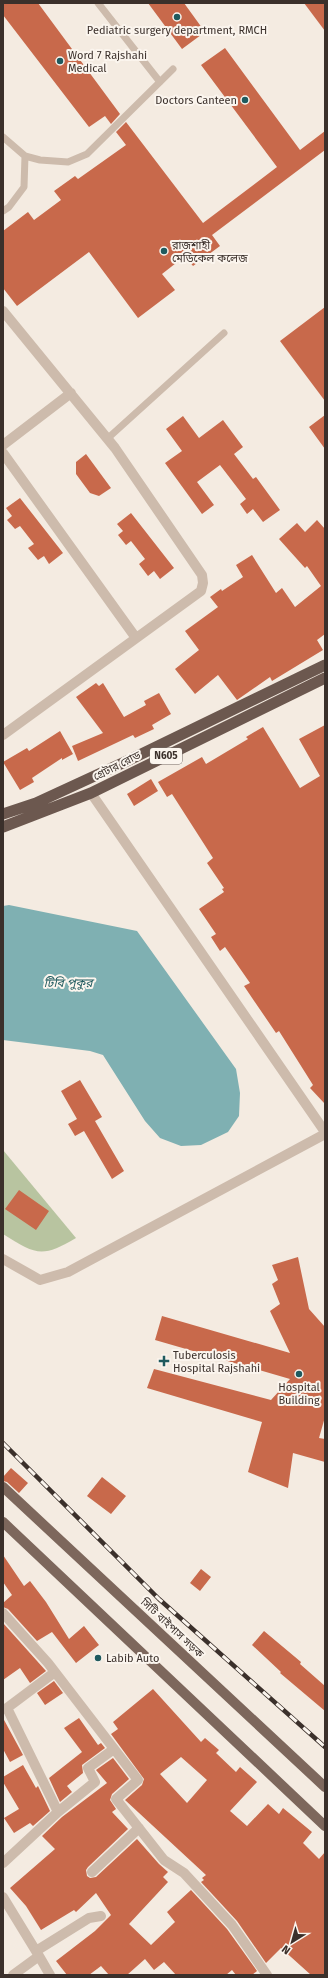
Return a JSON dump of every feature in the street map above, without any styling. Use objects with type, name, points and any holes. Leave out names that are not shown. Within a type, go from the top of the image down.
[{"type":"highway","name":"গ্রেটার রোড","points":[[3,827],[91,793],[174,745],[325,665]]},
{"type":"highway","name":"গ্রেটার রোড","points":[[3,814],[36,803],[174,745],[325,678]]},
{"type":"main road","name":"সিটি বাইপাস সড়ক","points":[[3,1487],[325,1787]]},
{"type":"main road","points":[[3,1522],[325,1826]]},
{"type":"street","points":[[3,311],[107,439],[202,575],[203,583],[201,591],[3,736]]},
{"type":"street","points":[[3,445],[71,394]]},
{"type":"street","points":[[3,452],[136,638]]},
{"type":"street","points":[[3,1259],[40,1280],[68,1272],[325,1133],[91,793]]},
{"type":"street","points":[[3,1613],[55,1672],[138,1780],[116,1799],[164,1860],[184,1873],[232,1925],[267,1975]]},
{"type":"street","points":[[55,1672],[5,1709],[58,1812]]},
{"type":"street","points":[[3,1863],[58,1812],[95,1782],[88,1768],[114,1749]]},
{"type":"street","points":[[92,1872],[139,1828]]},
{"type":"street","points":[[3,1897],[50,1975]]},
{"type":"street","points":[[13,1975],[38,1953],[89,1918],[101,1916]]},
{"type":"lane","points":[[98,3],[160,82]]},
{"type":"lane","points":[[3,137],[25,156],[40,160],[68,162],[87,154],[173,69]]},
{"type":"lane","points":[[3,211],[9,207],[24,187],[25,156]]},
{"type":"lane","points":[[107,439],[224,333]]},
{"type":"green space","points":[[3,1150],[76,1238],[55,1249],[39,1251],[32,1250],[3,1234]]},
{"type":"water","name":"টিবি পুকুর","points":[[9,905],[137,931],[236,1069],[240,1093],[239,1116],[228,1132],[201,1145],[181,1146],[160,1138],[145,1121],[103,1055],[90,1051],[3,1040],[3,906]]},
{"type":"building","name":"Word 7 Rajshahi Medical","points":[[3,3],[38,3],[120,114],[111,124],[105,116],[89,127],[3,15]]},
{"type":"building","name":"Pediatric surgery department, RMCH","points":[[148,3],[184,3],[205,32],[182,49]]},
{"type":"building","points":[[304,3],[325,3],[325,31]]},
{"type":"building","points":[[225,48],[300,150],[325,131],[325,150],[212,235],[220,246],[193,266],[185,256],[162,274],[175,290],[138,318],[89,252],[17,306],[3,288],[3,231],[28,212],[34,220],[61,200],[54,191],[75,176],[78,179],[126,145],[116,132],[126,122],[203,223],[277,167],[201,65]]},
{"type":"building","points":[[325,307],[325,401],[280,341]]},
{"type":"building","points":[[325,415],[325,449],[309,427]]},
{"type":"building","points":[[183,416],[199,438],[223,420],[243,447],[234,454],[253,479],[256,477],[280,510],[263,522],[253,509],[247,514],[240,504],[246,499],[220,465],[197,482],[214,505],[202,514],[165,463],[182,451],[166,429]]},
{"type":"building","points":[[86,454],[111,488],[99,496],[90,493],[76,474],[76,462]]},
{"type":"building","points":[[20,498],[63,553],[49,564],[44,556],[38,560],[28,548],[34,544],[20,526],[15,529],[7,520],[12,516],[6,508]]},
{"type":"building","points":[[131,513],[174,568],[160,579],[154,571],[148,576],[139,564],[145,559],[131,541],[126,545],[118,535],[123,531],[117,524]]},
{"type":"building","points":[[317,520],[325,529],[325,634],[317,640],[323,650],[272,681],[270,677],[237,700],[218,675],[195,694],[175,669],[199,650],[185,631],[218,607],[210,597],[243,577],[236,565],[252,555],[276,593],[282,588],[295,607],[321,586],[307,566],[305,568],[279,539],[297,523],[305,532]]},
{"type":"building","points":[[96,683],[99,686],[103,683],[124,717],[146,705],[144,701],[159,693],[171,714],[152,725],[154,729],[135,738],[133,735],[78,761],[72,746],[103,733],[76,697]]},
{"type":"building","points":[[325,725],[325,1104],[310,1088],[313,1085],[279,1031],[276,1033],[244,986],[250,983],[225,947],[220,951],[211,937],[216,934],[199,909],[224,892],[222,889],[224,888],[207,863],[213,858],[172,794],[167,797],[158,782],[202,757],[206,764],[248,739],[246,737],[263,727],[300,788],[320,776],[299,739]]},
{"type":"building","points":[[60,731],[73,754],[62,760],[62,758],[32,778],[34,782],[20,790],[3,762],[27,748],[29,751]]},
{"type":"building","points":[[151,779],[158,791],[134,806],[127,794]]},
{"type":"building","points":[[80,1080],[102,1117],[95,1121],[124,1171],[112,1179],[84,1131],[75,1136],[68,1124],[77,1119],[61,1091]]},
{"type":"building","points":[[19,1190],[49,1211],[36,1230],[5,1209]]},
{"type":"building","name":"Hospital Building","points":[[298,1257],[309,1309],[325,1327],[325,1417],[319,1438],[325,1439],[325,1462],[293,1453],[288,1488],[248,1472],[262,1422],[147,1388],[154,1369],[271,1400],[290,1379],[155,1340],[162,1316],[290,1353],[270,1311],[280,1304],[272,1284],[278,1280],[272,1265]]},
{"type":"building","points":[[11,1468],[28,1483],[19,1493],[7,1482],[3,1481],[3,1477]]},
{"type":"building","points":[[102,1477],[126,1496],[111,1514],[87,1496]]},
{"type":"building","points":[[3,1555],[24,1586],[30,1581],[46,1602],[69,1639],[84,1626],[99,1645],[76,1663],[52,1632],[37,1641],[8,1609],[3,1607],[3,1603],[12,1595],[3,1582]]},
{"type":"building","points":[[201,1569],[211,1577],[200,1591],[190,1583]]},
{"type":"building","points":[[3,1623],[46,1671],[30,1683],[20,1668],[3,1680]]},
{"type":"building","points":[[264,1631],[301,1662],[300,1664],[325,1686],[325,1711],[280,1673],[281,1672],[252,1645]]},
{"type":"building","points":[[54,1681],[63,1693],[45,1705],[37,1693]]},
{"type":"building","points":[[153,1689],[201,1742],[205,1738],[219,1750],[216,1753],[236,1772],[240,1767],[257,1782],[230,1811],[247,1826],[268,1804],[279,1814],[283,1808],[312,1832],[303,1843],[319,1859],[325,1852],[325,1975],[311,1975],[281,1948],[266,1963],[237,1921],[201,1882],[204,1880],[202,1878],[206,1875],[125,1800],[142,1785],[144,1779],[111,1734],[118,1729],[113,1722]],"holes":[[[181,1757],[207,1780],[187,1803],[160,1774]]]},
{"type":"building","points":[[3,1718],[23,1755],[10,1762],[3,1749]]},
{"type":"building","points":[[79,1718],[98,1745],[101,1743],[105,1748],[82,1765],[83,1773],[67,1786],[72,1792],[60,1802],[49,1778],[82,1752],[64,1728]]},
{"type":"building","points":[[113,1758],[129,1779],[112,1794],[110,1800],[116,1809],[112,1812],[128,1829],[88,1867],[86,1870],[87,1876],[90,1878],[96,1877],[137,1839],[168,1872],[163,1877],[168,1882],[129,1924],[151,1945],[175,1922],[167,1912],[191,1890],[227,1929],[257,1971],[252,1975],[236,1975],[232,1970],[226,1975],[176,1975],[164,1962],[154,1970],[145,1959],[127,1975],[109,1975],[101,1966],[89,1975],[67,1975],[56,1961],[95,1931],[111,1915],[96,1893],[76,1912],[74,1910],[41,1930],[26,1906],[10,1888],[55,1849],[42,1836],[62,1817],[107,1783],[96,1770]]},
{"type":"building","points":[[23,1765],[36,1788],[38,1786],[50,1811],[33,1826],[30,1823],[14,1833],[4,1818],[19,1809],[3,1782],[3,1777]]},
{"type":"railway","points":[[3,1443],[159,1599],[325,1747]]},
{"type":"place","name":"Pediatric surgery department, RMCH","points":[[177,17]]},
{"type":"place","name":"Word 7 Rajshahi Medical","points":[[60,61]]},
{"type":"place","name":"Doctors Canteen","points":[[245,100]]},
{"type":"place","name":"রাজশাহী মেডিকেল কলেজ","points":[[164,251]]},
{"type":"place","name":"Tuberculosis Hospital Rajshahi","points":[[164,1361]]},
{"type":"place","name":"Hospital Building","points":[[299,1374]]},
{"type":"place","name":"Labib Auto","points":[[98,1658]]}]
